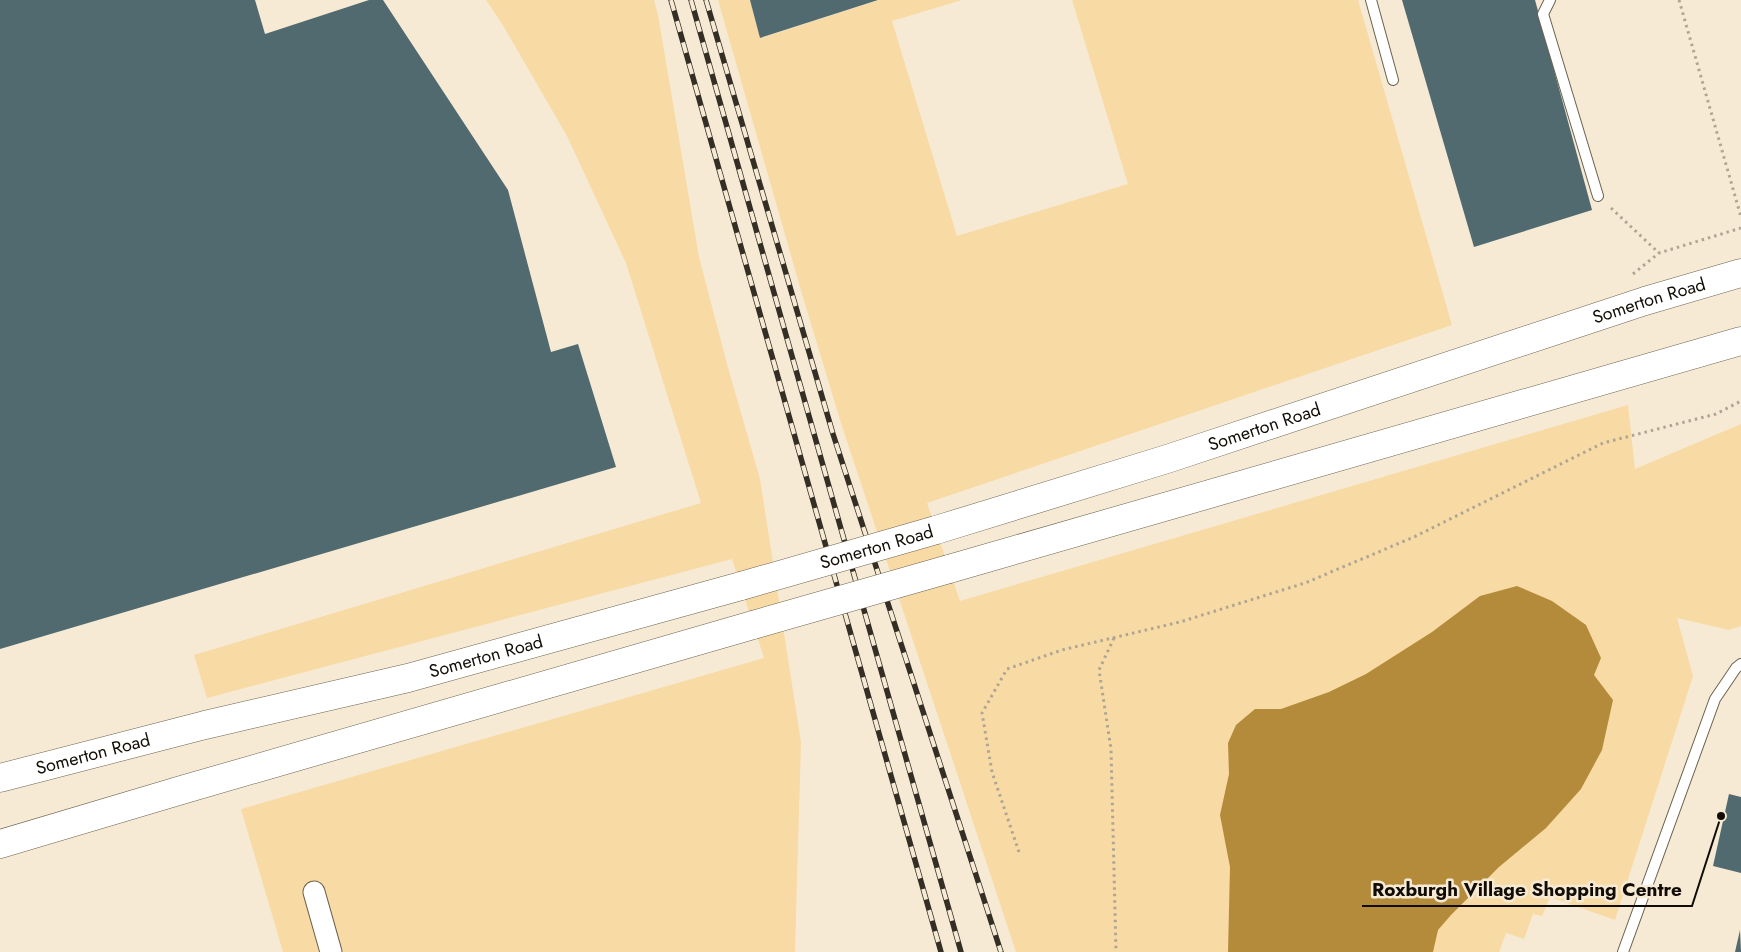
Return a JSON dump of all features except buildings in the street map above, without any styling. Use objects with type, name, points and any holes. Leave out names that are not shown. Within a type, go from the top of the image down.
[{"type":"main road","name":"Somerton Road","points":[[0,778],[205,725],[408,678],[936,530],[1167,459],[1645,301],[1741,273]]},
{"type":"main road","points":[[0,844],[949,568],[1741,341]]},
{"type":"street","points":[[314,892],[331,952]]},
{"type":"lane","points":[[1371,0],[1393,80]]},
{"type":"lane","points":[[1550,0],[1543,14],[1598,196]]},
{"type":"lane","points":[[1623,952],[1715,699],[1736,668],[1741,664]]},
{"type":"path","points":[[1679,0],[1741,217]]},
{"type":"path","points":[[1598,196],[1659,253]]},
{"type":"path","points":[[1631,276],[1659,253],[1741,228]]},
{"type":"path","points":[[1020,852],[992,772],[982,713],[1007,669],[1062,650],[1180,622],[1305,582],[1414,537],[1602,443],[1716,414],[1741,401]]},
{"type":"path","points":[[1115,638],[1099,670],[1111,749],[1116,952]]},
{"type":"shaded area","points":[[486,0],[654,0],[699,257],[760,479],[801,742],[795,952],[283,952],[241,809],[764,658],[732,559],[207,698],[194,655],[701,503],[626,263],[567,136],[501,22]]},
{"type":"shaded area","points":[[718,0],[750,0],[761,38],[879,0],[962,0],[892,21],[957,236],[1128,184],[1072,0],[1358,0],[1452,325],[927,503],[960,601],[1628,405],[1635,469],[1741,424],[1741,626],[1729,630],[1677,618],[1693,676],[1615,920],[1550,897],[1542,916],[1533,914],[1524,939],[1506,933],[1499,952],[1016,952],[841,423]]},
{"type":"shaded area","points":[[1517,586],[1552,601],[1586,625],[1601,658],[1594,675],[1613,700],[1602,750],[1581,789],[1546,828],[1499,867],[1451,915],[1438,930],[1433,952],[1228,952],[1230,867],[1220,815],[1229,774],[1228,743],[1236,725],[1255,709],[1281,709],[1329,692],[1366,674],[1432,632],[1480,596]]},
{"type":"railway","points":[[671,0],[941,952]]},
{"type":"railway","points":[[691,0],[961,952]]},
{"type":"railway","points":[[706,0],[833,434],[1001,952]]},
{"type":"place","name":"Roxburgh Village Shopping Centre","points":[[1721,816]]}]
